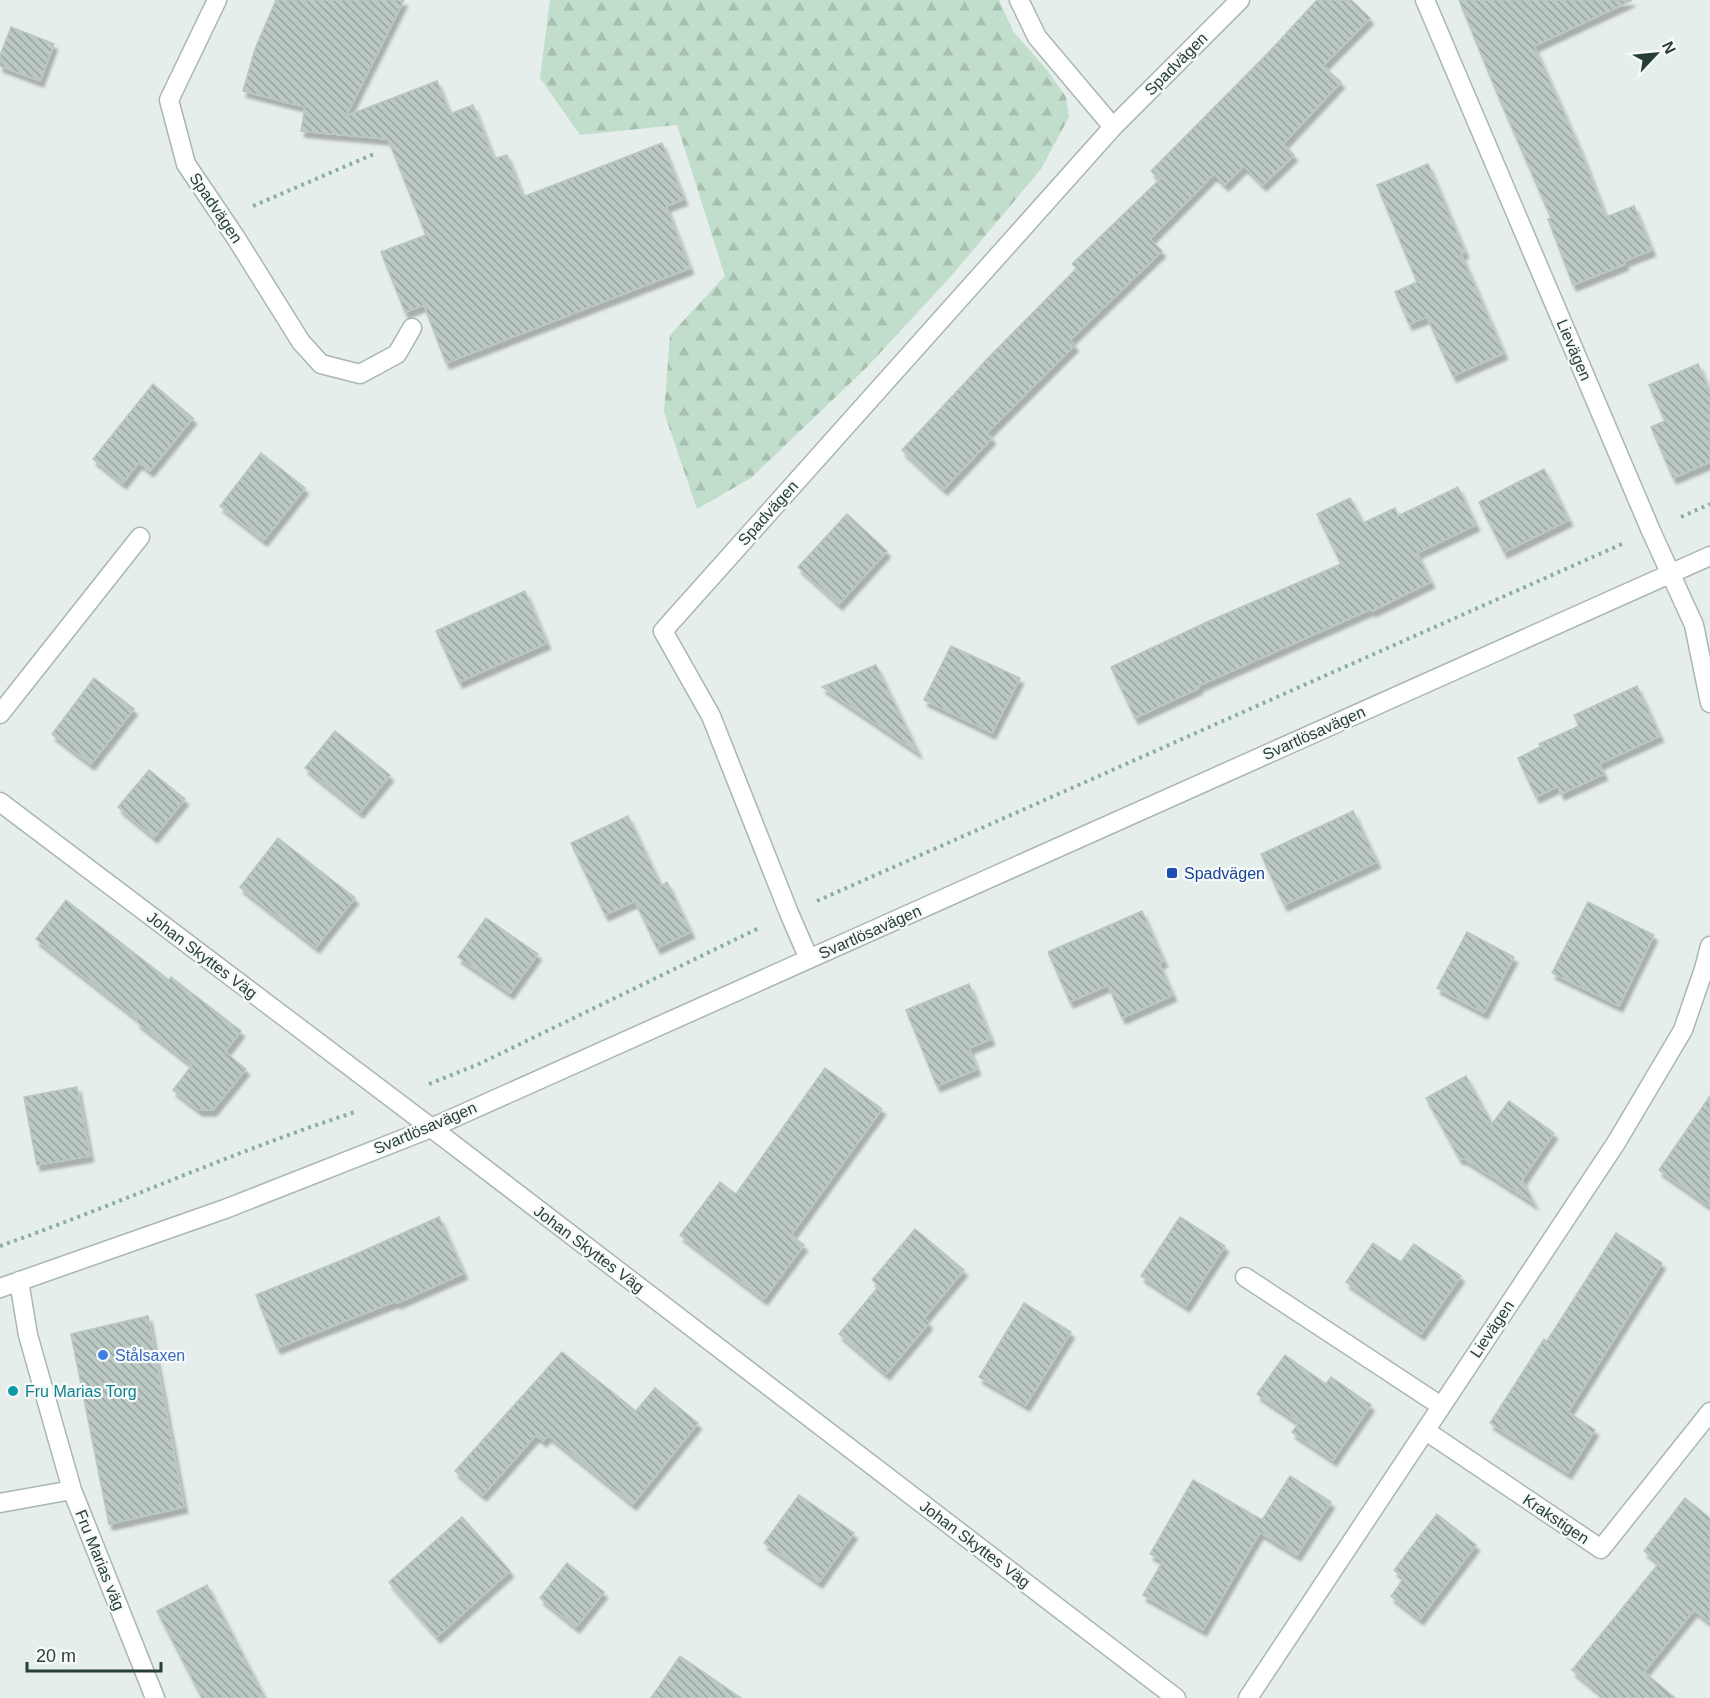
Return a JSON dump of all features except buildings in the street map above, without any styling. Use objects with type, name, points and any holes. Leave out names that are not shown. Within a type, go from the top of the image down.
[{"type":"street","name":"Spadvägen","points":[[217,0],[169,100],[186,164],[236,238],[301,342],[321,364],[360,374],[397,354],[412,328]]},
{"type":"street","points":[[1019,0],[1037,37],[1113,127]]},
{"type":"street","name":"Spadvägen","points":[[809,959],[711,716],[663,631],[1113,127],[1240,0]]},
{"type":"street","name":"Lievägen","points":[[1425,0],[1651,531],[1694,625],[1710,703]]},
{"type":"street","points":[[0,714],[140,537]]},
{"type":"street","name":"Svartlösavägen","points":[[0,1288],[225,1209],[431,1128],[1710,556]]},
{"type":"street","name":"Johan Skyttes Väg","points":[[0,802],[393,1099],[1176,1698]]},
{"type":"street","name":"Lievägen","points":[[1248,1698],[1616,1143],[1683,1030],[1710,946]]},
{"type":"street","points":[[1245,1277],[1441,1406]]},
{"type":"street","points":[[0,1503],[72,1490],[28,1335],[19,1281]]},
{"type":"street","name":"Krakstigen","points":[[1426,1431],[1601,1549],[1710,1412]]},
{"type":"street","name":"Fru Marias väg","points":[[72,1490],[156,1698]]},
{"type":"path","points":[[236,238],[251,206],[374,154]]},
{"type":"path","points":[[0,1246],[93,1212],[286,1134],[393,1099],[479,1064],[789,913],[1710,504]]},
{"type":"green space","points":[[550,0],[999,0],[1013,31],[1047,70],[1066,97],[1069,117],[1041,169],[953,274],[867,367],[751,478],[697,509],[664,412],[670,335],[725,276],[677,125],[580,135],[540,78]]},
{"type":"place","name":"Spadvägen","points":[[1172,873]]},
{"type":"place","name":"Stålsaxen","points":[[103,1355]]},
{"type":"place","name":"Fru Marias Torg","points":[[13,1391]]}]
